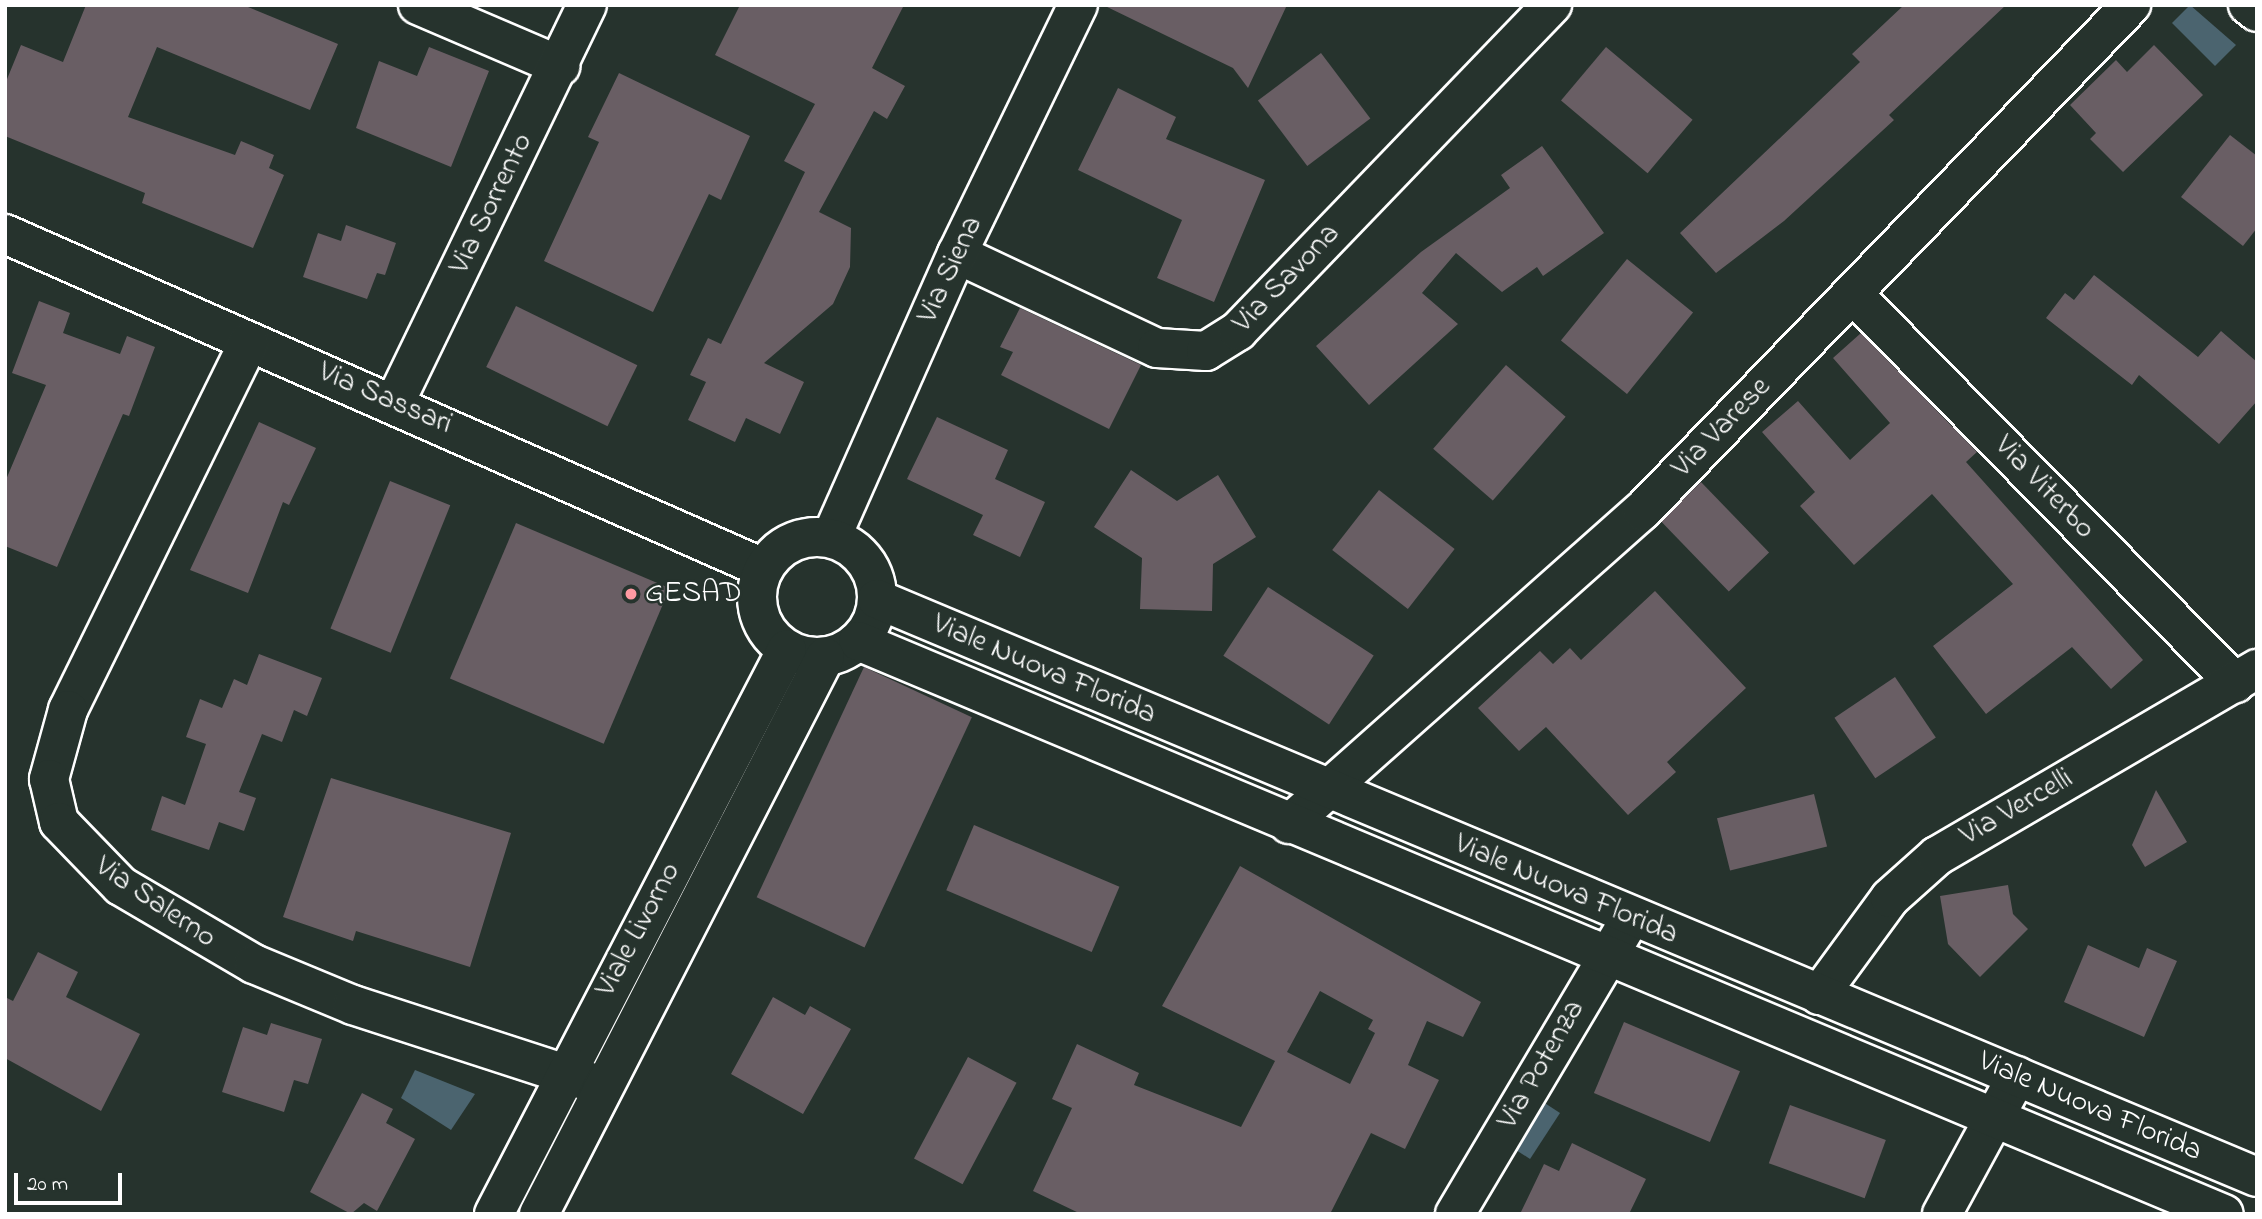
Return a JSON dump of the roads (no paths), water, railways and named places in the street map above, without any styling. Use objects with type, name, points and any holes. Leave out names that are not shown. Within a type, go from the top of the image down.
[{"type":"street","points":[[418,5],[560,66]]},
{"type":"street","name":"Via Sorrento","points":[[395,402],[560,66],[587,5]]},
{"type":"street","name":"Via Siena","points":[[831,538],[957,254],[1078,5]]},
{"type":"street","name":"Via Savona","points":[[957,254],[1157,348],[1206,351],[1238,331],[1552,5]]},
{"type":"street","name":"Via Varese","points":[[1289,824],[1325,789],[1642,511],[2131,5]]},
{"type":"street","points":[[2248,5],[2257,12]]},
{"type":"street","name":"Via Sassari","points":[[5,234],[249,342],[395,402],[763,568]]},
{"type":"street","name":"Via Viterbo","points":[[1852,293],[2246,676]]},
{"type":"street","name":"Via Salerno","points":[[249,342],[68,710],[49,779],[58,822],[121,886],[254,964],[353,1005],[603,1086]]},
{"type":"street","points":[[831,538],[865,560],[877,599],[841,649],[787,649],[772,637],[757,604],[763,568],[792,541],[831,538]]},
{"type":"street","name":"Viale Nuova Florida","points":[[877,599],[1325,789],[2257,1177]]},
{"type":"street","name":"Viale Livorno","points":[[494,1214],[564,1073],[787,649]]},
{"type":"street","name":"Viale Nuova Florida","points":[[841,649],[1289,824],[1995,1116],[2224,1214]]},
{"type":"street","name":"Viale Livorno","points":[[538,1214],[603,1086],[841,649]]},
{"type":"street","name":"Via Vercelli","points":[[1819,995],[1890,898],[1937,856],[2246,676]]},
{"type":"street","name":"Via Potenza","points":[[1455,1214],[1631,917]]},
{"type":"street","points":[[1942,1214],[2017,1076]]},
{"type":"water","points":[[2190,5],[2236,45],[2215,66],[2172,23]]},
{"type":"water","points":[[415,1070],[475,1094],[451,1130],[401,1098]]},
{"type":"water","points":[[1534,1096],[1560,1113],[1530,1159],[1504,1142]]},
{"type":"place","name":"GESAD","points":[[631,594]]}]
